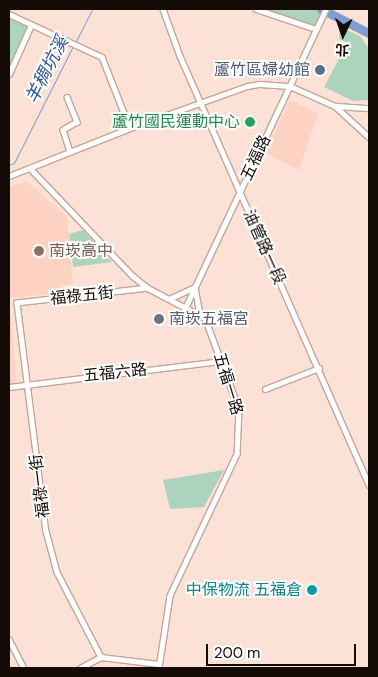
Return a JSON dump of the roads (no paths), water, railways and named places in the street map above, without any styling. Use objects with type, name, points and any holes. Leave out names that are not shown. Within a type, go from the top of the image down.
[{"type":"street","name":"油管路一段","points":[[163,9],[240,192],[369,484]]},
{"type":"street","points":[[256,9],[316,29]]},
{"type":"street","name":"五福路","points":[[186,306],[326,9]]},
{"type":"street","points":[[9,14],[71,42],[105,61],[130,128]]},
{"type":"street","points":[[9,74],[32,24]]},
{"type":"street","points":[[9,176],[130,128],[247,86],[290,86],[336,106],[369,137]]},
{"type":"street","points":[[67,97],[77,122],[63,130],[70,152]]},
{"type":"street","points":[[336,106],[369,108]]},
{"type":"street","points":[[30,168],[111,255],[148,288],[200,313]]},
{"type":"street","points":[[169,299],[195,287],[200,313]]},
{"type":"street","name":"福祿五街","points":[[17,303],[148,288]]},
{"type":"street","name":"福祿一街","points":[[17,303],[50,551],[57,572],[101,657]]},
{"type":"street","name":"五福一路","points":[[159,666],[170,596],[231,472],[240,441],[239,409],[211,331],[200,313]]},
{"type":"street","name":"五福六路","points":[[9,387],[221,361]]},
{"type":"street","points":[[265,389],[319,368]]},
{"type":"street","points":[[9,639],[24,668]]},
{"type":"street","points":[[80,668],[101,657],[159,666]]},
{"type":"waterway","name":"羊稠坑溪","points":[[75,43],[92,9]]},
{"type":"waterway","points":[[321,9],[369,33]]},
{"type":"waterway","name":"羊稠坑溪","points":[[9,165],[14,163],[73,46]]},
{"type":"place","name":"蘆竹區婦幼館","points":[[320,70]]},
{"type":"place","name":"蘆竹國民運動中心","points":[[250,122]]},
{"type":"place","name":"南崁高中","points":[[39,251]]},
{"type":"place","name":"南崁五福宮","points":[[159,319]]},
{"type":"place","name":"中保物流 五福倉","points":[[312,590]]}]
